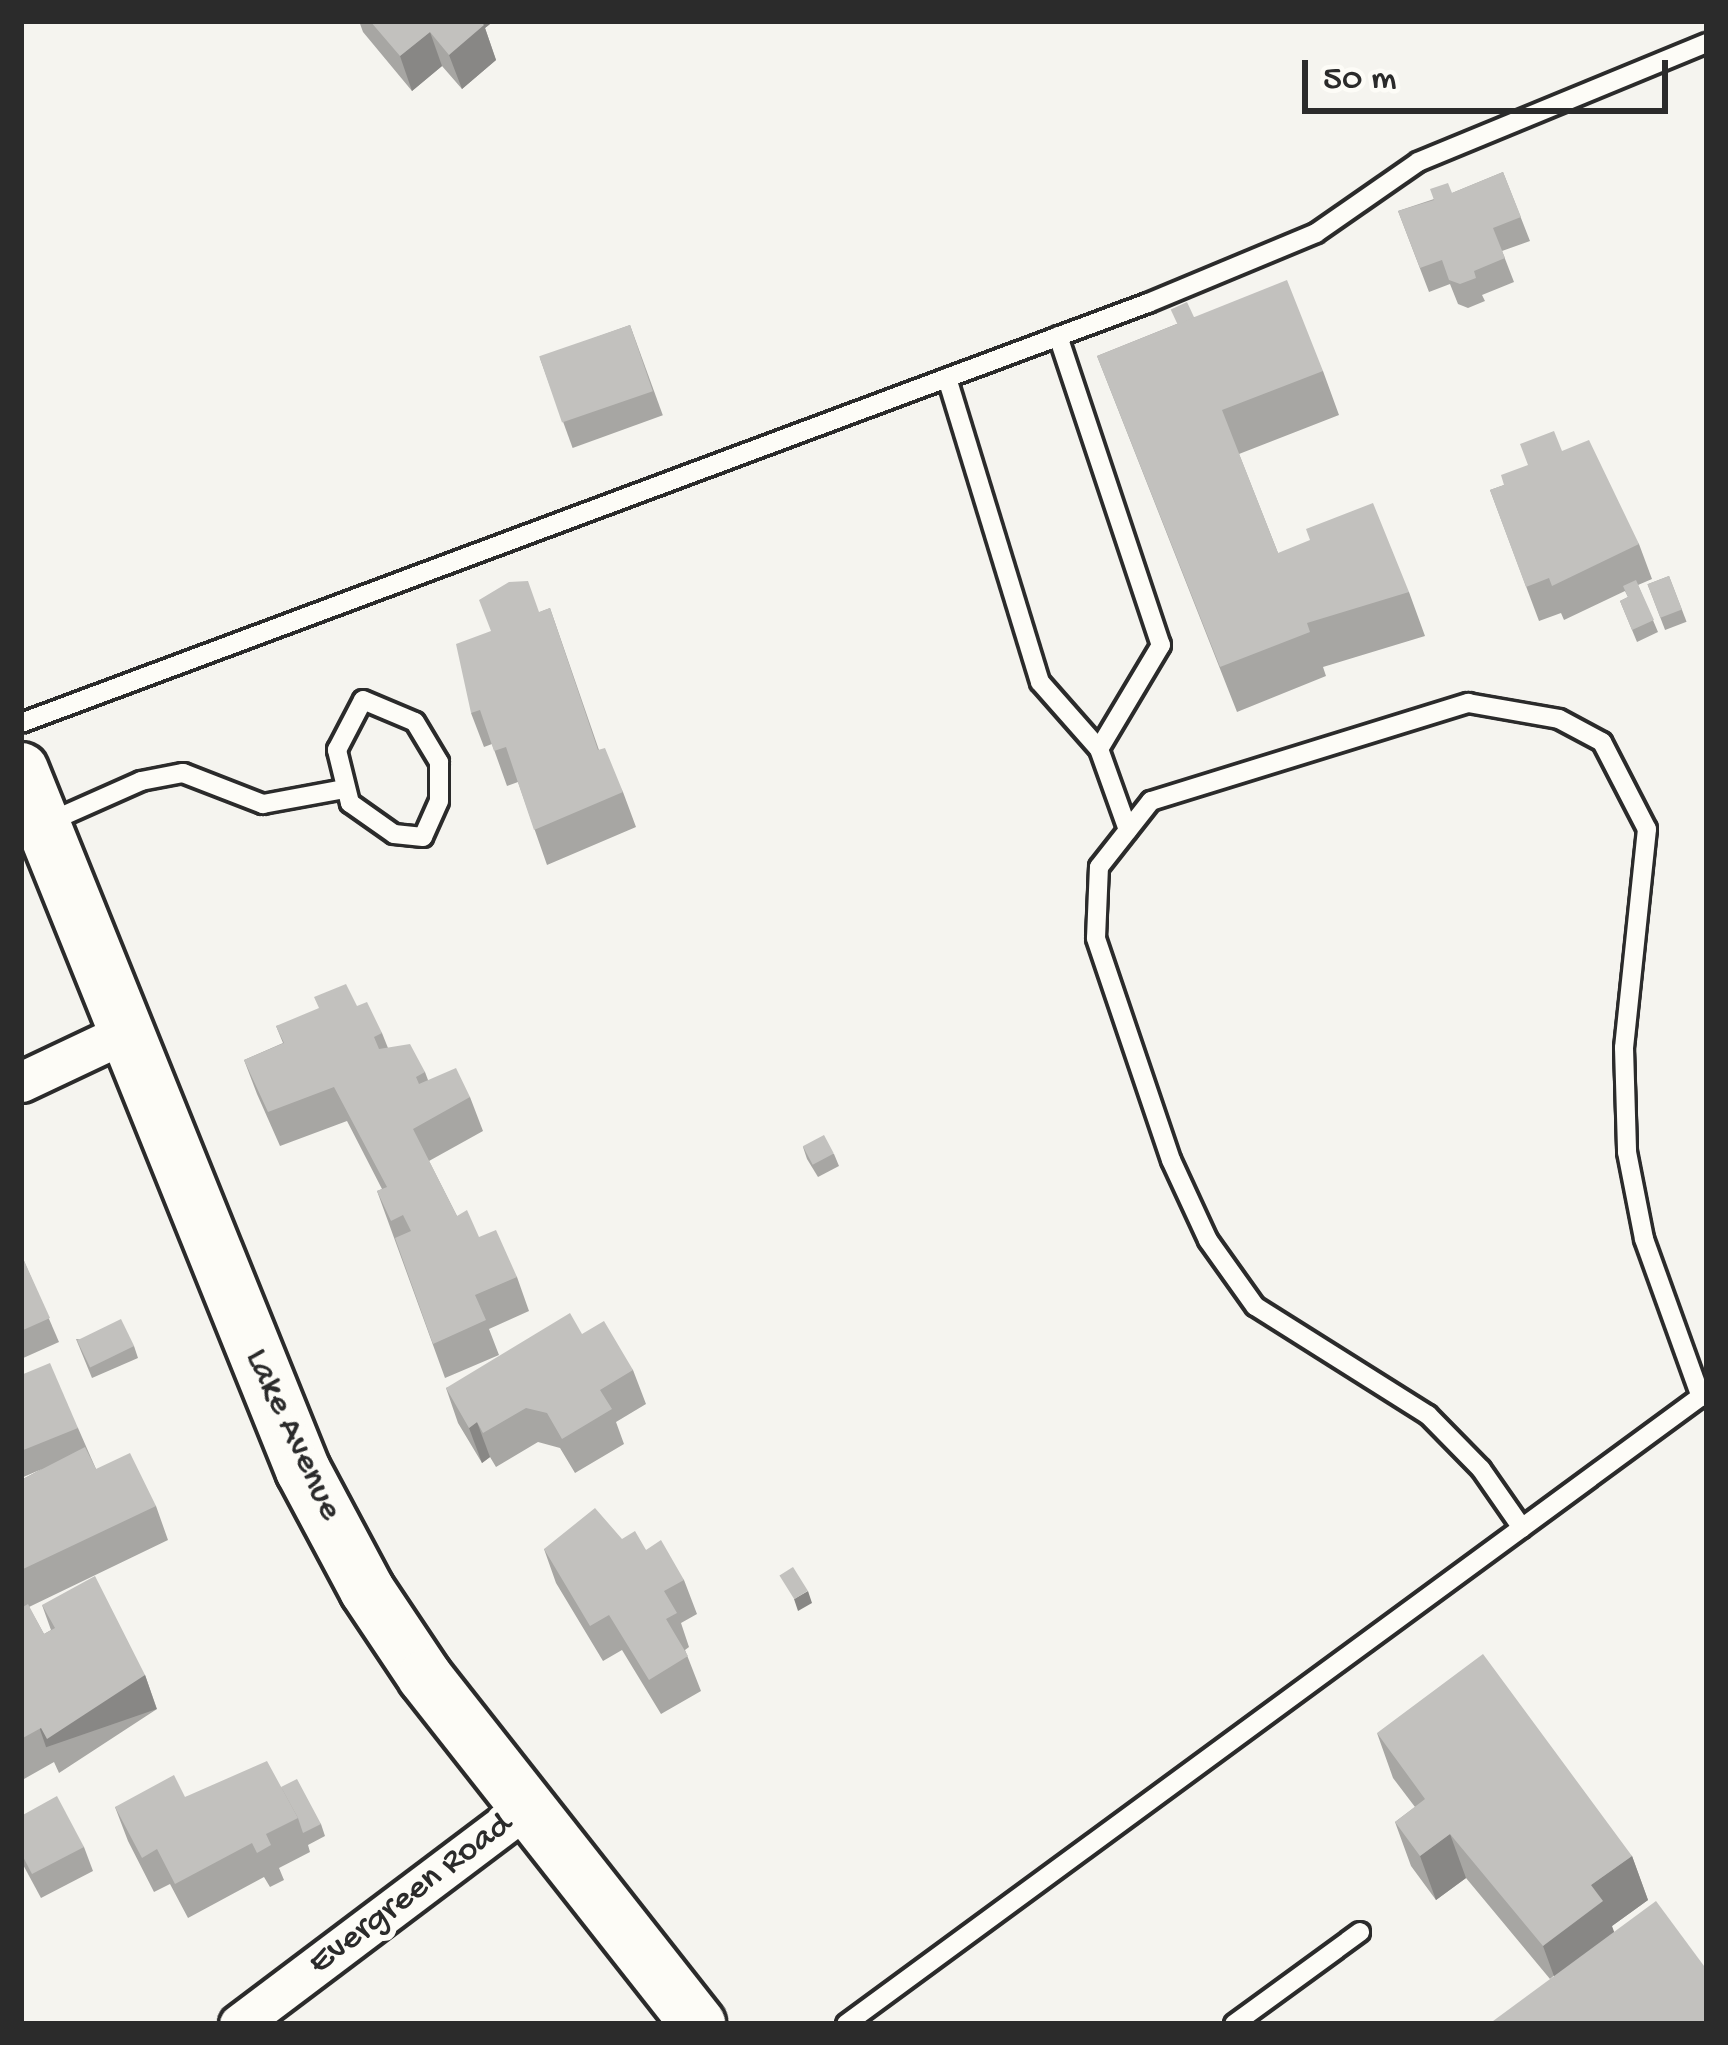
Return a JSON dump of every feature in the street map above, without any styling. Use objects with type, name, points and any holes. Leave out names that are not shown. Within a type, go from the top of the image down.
[{"type":"main road","name":"Lake Avenue","points":[[21,770],[303,1470],[367,1590],[526,1808],[698,2024]]},
{"type":"street","points":[[21,1082],[128,1032]]},
{"type":"street","name":"Evergreen Road","points":[[239,2024],[526,1808]]},
{"type":"lane","points":[[21,723],[1058,336],[1316,233],[1418,162],[1707,43]]},
{"type":"lane","points":[[1058,336],[1161,645],[1099,749]]},
{"type":"lane","points":[[947,378],[1040,682],[1099,749],[1128,830]]},
{"type":"lane","points":[[363,700],[415,722],[439,762],[440,801],[422,837],[369,821],[344,789],[337,750],[363,700]]},
{"type":"lane","points":[[846,2024],[1704,1395],[1644,1239],[1627,1152],[1624,1048],[1647,829],[1602,742],[1558,719],[1468,704],[1151,801],[1099,867],[1096,938],[1171,1160],[1208,1240],[1255,1306],[1428,1415],[1522,1528]]},
{"type":"lane","points":[[43,824],[142,781],[183,773],[263,804],[344,789]]},
{"type":"lane","points":[[1234,2024],[1261,2016],[1360,1932]]},
{"type":"building","points":[[370,21],[480,21],[484,25],[449,55],[430,32],[400,56]]},
{"type":"building","points":[[1503,172],[1521,217],[1493,228],[1505,258],[1474,271],[1476,278],[1460,284],[1449,280],[1442,260],[1420,268],[1398,211],[1434,200],[1430,189],[1448,183],[1452,193]]},
{"type":"building","points":[[1287,280],[1323,371],[1222,410],[1278,553],[1310,540],[1306,529],[1373,503],[1409,592],[1307,623],[1310,632],[1220,667],[1097,356]]},
{"type":"building","points":[[1187,302],[1194,317],[1178,325],[1171,310]]},
{"type":"building","points":[[630,325],[653,391],[562,422],[539,356]]},
{"type":"building","points":[[1554,431],[1562,451],[1589,440],[1639,544],[1552,586],[1549,578],[1526,587],[1490,490],[1504,485],[1501,475],[1528,465],[1520,444]]},
{"type":"building","points":[[1669,576],[1682,610],[1660,618],[1648,584]]},
{"type":"building","points":[[1636,580],[1654,620],[1632,630],[1620,601],[1628,597],[1623,586]]},
{"type":"building","points":[[528,581],[539,612],[550,608],[598,750],[605,748],[623,792],[534,830],[506,747],[494,751],[480,710],[471,713],[456,644],[491,631],[479,600],[509,582]]},
{"type":"building","points":[[346,984],[357,1006],[367,1002],[382,1033],[374,1037],[379,1049],[410,1044],[425,1072],[416,1077],[419,1084],[456,1068],[470,1097],[413,1129],[457,1216],[467,1210],[479,1237],[496,1230],[517,1277],[475,1295],[486,1320],[433,1344],[395,1238],[411,1231],[403,1215],[391,1221],[377,1191],[387,1187],[334,1087],[268,1112],[244,1060],[284,1043],[276,1026],[319,1008],[314,997]]},
{"type":"building","points":[[824,1135],[834,1154],[813,1165],[803,1146]]},
{"type":"building","points":[[21,1254],[50,1318],[21,1331]]},
{"type":"building","points":[[570,1313],[582,1334],[604,1321],[633,1370],[600,1390],[612,1409],[562,1439],[547,1413],[526,1408],[483,1433],[477,1422],[469,1428],[446,1388]]},
{"type":"building","points":[[121,1319],[134,1346],[90,1367],[77,1340]]},
{"type":"building","points":[[50,1363],[78,1428],[21,1451],[21,1375]]},
{"type":"building","points":[[85,1447],[96,1469],[130,1453],[156,1506],[21,1570],[21,1480]]},
{"type":"building","points":[[595,1508],[622,1539],[635,1531],[646,1550],[661,1540],[684,1580],[664,1591],[677,1613],[666,1619],[688,1656],[649,1680],[609,1615],[590,1626],[544,1549]]},
{"type":"building","points":[[793,1567],[808,1591],[794,1599],[779,1575]]},
{"type":"building","points":[[95,1576],[145,1675],[47,1739],[41,1728],[21,1739],[21,1608],[28,1604],[44,1634],[55,1628],[42,1605]]},
{"type":"building","points":[[1483,1654],[1632,1856],[1591,1885],[1603,1901],[1543,1946],[1450,1834],[1420,1856],[1395,1822],[1425,1799],[1377,1733]]},
{"type":"building","points":[[267,1761],[298,1818],[266,1834],[271,1845],[257,1853],[252,1843],[175,1884],[157,1849],[142,1858],[115,1807],[174,1775],[185,1797]]},
{"type":"building","points":[[297,1779],[321,1824],[303,1833],[281,1787]]},
{"type":"building","points":[[57,1796],[84,1847],[32,1874],[21,1853],[21,1816]]},
{"type":"building","points":[[1656,1901],[1707,1970],[1707,2024],[1489,2024]]}]
